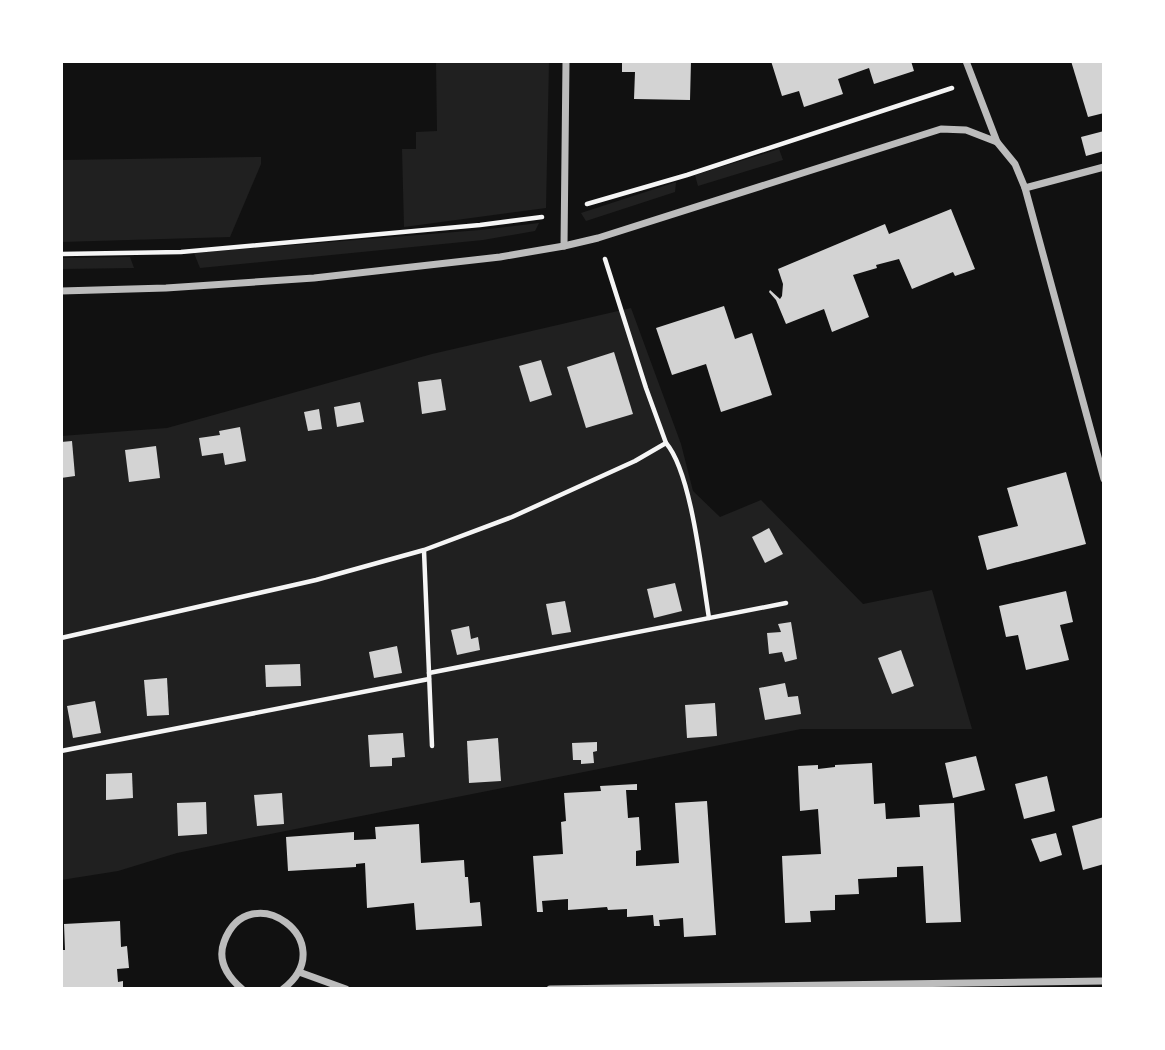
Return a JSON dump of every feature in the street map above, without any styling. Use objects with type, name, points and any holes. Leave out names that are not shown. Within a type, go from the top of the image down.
[{"type":"street","points":[[564,246],[566,61]]},
{"type":"street","points":[[965,61],[997,142],[1015,163],[1025,188],[1104,479]]},
{"type":"street","points":[[61,291],[166,288],[314,278],[500,257],[598,238],[941,129],[966,130],[997,142]]},
{"type":"street","points":[[1025,188],[1104,167]]},
{"type":"street","points":[[242,989],[230,978],[223,963],[222,947],[228,932],[240,920],[255,914],[271,914],[287,921],[297,933],[303,949],[299,972],[283,989]]},
{"type":"street","points":[[299,972],[346,989]]},
{"type":"street","points":[[550,989],[1104,981]]},
{"type":"path","points":[[61,254],[181,252],[234,248],[480,225],[544,216],[687,175],[973,81]]},
{"type":"path","points":[[598,238],[646,388],[666,443],[676,454],[690,505],[709,618]]},
{"type":"path","points":[[61,638],[316,580],[424,550],[512,517],[635,461],[666,443]]},
{"type":"path","points":[[424,550],[432,746]]},
{"type":"path","points":[[61,751],[786,603]]},
{"type":"shaded area","points":[[436,61],[549,61],[546,208],[404,227],[402,149],[416,149],[416,132],[437,131]]},
{"type":"shaded area","points":[[779,149],[783,160],[698,186],[695,175]]},
{"type":"shaded area","points":[[261,157],[261,164],[230,237],[61,242],[61,160]]},
{"type":"shaded area","points":[[676,182],[675,192],[586,221],[581,213]]},
{"type":"shaded area","points":[[539,223],[535,231],[483,240],[200,268],[194,253],[480,230]]},
{"type":"shaded area","points":[[130,257],[134,268],[61,269],[61,258]]},
{"type":"shaded area","points":[[631,308],[681,444],[693,491],[720,517],[761,500],[863,604],[932,590],[972,729],[801,729],[250,838],[177,853],[118,871],[61,880],[61,436],[167,428],[432,354]]},
{"type":"building","points":[[622,61],[691,61],[690,100],[634,99],[635,72],[622,72]]},
{"type":"building","points":[[771,61],[911,61],[914,71],[874,84],[869,68],[838,79],[843,94],[804,107],[799,91],[782,96]]},
{"type":"building","points":[[1071,61],[1104,61],[1104,113],[1088,117]]},
{"type":"building","points":[[1104,131],[1104,151],[1086,156],[1081,137]]},
{"type":"building","points":[[951,209],[975,269],[955,276],[953,272],[912,289],[899,259],[876,265],[877,268],[853,275],[869,317],[832,332],[824,309],[786,324],[776,300],[769,292],[770,290],[780,299],[782,296],[783,284],[778,269],[885,224],[889,234]]},
{"type":"building","points":[[724,306],[735,339],[752,333],[772,395],[721,412],[706,364],[672,375],[656,328]]},
{"type":"building","points":[[614,352],[633,414],[586,428],[567,367]]},
{"type":"building","points":[[541,360],[552,395],[530,402],[519,366]]},
{"type":"building","points":[[441,379],[446,410],[422,414],[418,382]]},
{"type":"building","points":[[360,402],[364,422],[337,427],[334,407]]},
{"type":"building","points":[[319,409],[322,429],[308,431],[304,412]]},
{"type":"building","points":[[240,427],[246,461],[225,465],[223,453],[202,456],[199,438],[220,435],[219,431]]},
{"type":"building","points":[[72,441],[75,476],[61,478],[61,442]]},
{"type":"building","points":[[156,446],[160,478],[129,482],[125,450]]},
{"type":"building","points":[[1066,472],[1086,544],[987,570],[978,536],[1018,526],[1007,488]]},
{"type":"building","points":[[769,528],[783,554],[765,563],[752,537]]},
{"type":"building","points":[[675,583],[682,611],[654,618],[647,589]]},
{"type":"building","points":[[1066,591],[1073,622],[1060,625],[1069,660],[1026,670],[1018,635],[1006,637],[999,606]]},
{"type":"building","points":[[565,601],[571,632],[552,635],[546,604]]},
{"type":"building","points":[[791,622],[797,659],[785,662],[782,652],[769,654],[767,633],[781,632],[778,624]]},
{"type":"building","points":[[469,626],[471,639],[478,637],[480,650],[457,655],[451,630]]},
{"type":"building","points":[[397,646],[402,673],[374,678],[369,652]]},
{"type":"building","points":[[901,650],[914,686],[892,694],[878,658]]},
{"type":"building","points":[[300,664],[301,686],[266,687],[265,665]]},
{"type":"building","points":[[167,678],[169,715],[147,716],[144,680]]},
{"type":"building","points":[[785,683],[788,697],[798,696],[801,714],[765,720],[759,688]]},
{"type":"building","points":[[95,701],[101,733],[73,738],[67,706]]},
{"type":"building","points":[[715,703],[717,736],[687,738],[685,705]]},
{"type":"building","points":[[403,733],[405,757],[392,758],[392,766],[370,767],[368,735]]},
{"type":"building","points":[[498,738],[501,781],[469,783],[467,741]]},
{"type":"building","points":[[597,742],[597,751],[593,752],[594,763],[581,764],[581,760],[573,760],[572,743]]},
{"type":"building","points":[[976,756],[985,790],[953,798],[945,763]]},
{"type":"building","points":[[872,763],[874,804],[885,803],[886,819],[920,817],[919,805],[954,803],[961,922],[926,923],[923,866],[897,867],[897,877],[858,879],[859,894],[835,895],[835,910],[810,911],[811,922],[785,923],[782,856],[821,854],[818,809],[800,811],[798,766],[818,765],[818,769]]},
{"type":"building","points":[[132,773],[133,798],[106,800],[106,774]]},
{"type":"building","points":[[1047,776],[1055,811],[1024,819],[1015,784]]},
{"type":"building","points":[[637,784],[637,790],[626,790],[628,818],[639,817],[641,850],[636,851],[636,866],[679,863],[675,803],[707,801],[716,935],[684,937],[683,918],[659,920],[660,926],[654,926],[653,915],[627,917],[627,909],[608,910],[607,907],[568,910],[568,899],[542,901],[543,912],[537,912],[533,856],[563,854],[561,822],[566,821],[564,793],[601,791],[600,786]]},
{"type":"building","points":[[282,793],[284,824],[257,826],[254,795]]},
{"type":"building","points":[[206,802],[207,834],[178,836],[177,803]]},
{"type":"building","points":[[1104,817],[1104,864],[1083,870],[1072,826]]},
{"type":"building","points":[[419,824],[421,863],[464,860],[470,903],[480,902],[482,926],[416,930],[414,903],[367,908],[365,863],[356,864],[356,867],[288,871],[286,837],[354,832],[354,840],[376,839],[375,827]]},
{"type":"building","points":[[1056,833],[1062,855],[1040,862],[1031,839]]},
{"type":"building","points":[[120,921],[121,947],[127,946],[129,968],[117,969],[118,982],[123,981],[123,989],[61,989],[61,950],[65,950],[64,924]]}]
